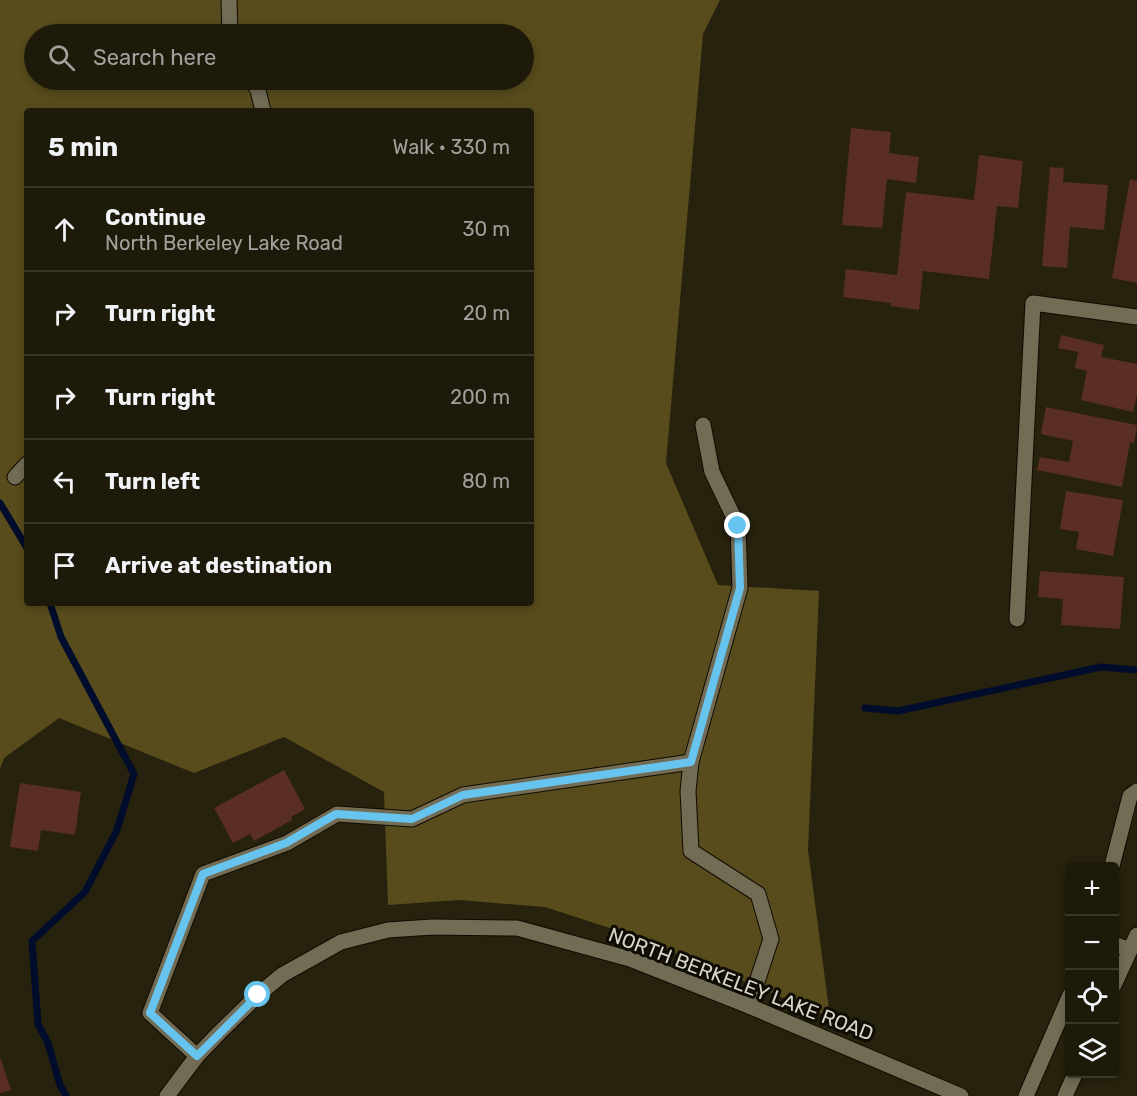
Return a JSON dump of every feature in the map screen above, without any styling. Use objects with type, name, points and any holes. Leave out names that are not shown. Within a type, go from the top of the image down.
[{"type":"street","points":[[229,0],[230,24]]},
{"type":"street","points":[[258,90],[262,108]]},
{"type":"street","points":[[1017,620],[1033,303],[1137,317]]},
{"type":"street","points":[[702,425],[712,472],[738,526],[740,588],[691,762],[688,791],[692,851],[758,894],[771,939],[749,1006]]},
{"type":"street","points":[[15,477],[24,467]]},
{"type":"street","points":[[197,1056],[150,1013],[203,874],[286,843],[336,814],[412,819],[463,795],[691,762]]},
{"type":"street","points":[[1113,862],[1130,796],[1137,791]]},
{"type":"street","name":"NORTH BERKELEY LAKE ROAD","points":[[167,1096],[197,1056],[258,995],[282,975],[341,942],[388,930],[432,927],[517,928],[630,959],[749,1006],[961,1096]]},
{"type":"street","points":[[1119,974],[1137,935]]},
{"type":"street","points":[[1119,946],[1130,950]]},
{"type":"street","points":[[1026,1096],[1065,1006]]},
{"type":"street","points":[[1065,1096],[1073,1078]]},
{"type":"shaded area","points":[[0,0],[720,0],[703,34],[666,463],[718,585],[819,591],[808,850],[830,1017],[634,936],[545,907],[459,900],[388,905],[384,792],[284,737],[194,773],[59,718],[4,758],[0,769]]},
{"type":"building","points":[[851,128],[891,132],[889,153],[919,157],[916,183],[887,179],[882,228],[842,225]]},
{"type":"building","points":[[979,155],[1023,161],[1018,208],[997,206],[989,279],[923,271],[919,310],[891,306],[891,303],[843,297],[846,269],[897,275],[906,192],[974,200]]},
{"type":"building","points":[[1050,167],[1064,168],[1063,182],[1108,185],[1104,230],[1070,227],[1067,268],[1042,266]]},
{"type":"building","points":[[1130,179],[1137,181],[1137,283],[1112,278]]},
{"type":"building","points":[[1061,335],[1104,345],[1101,357],[1137,364],[1137,395],[1133,412],[1081,400],[1087,371],[1075,368],[1078,352],[1058,348]]},
{"type":"building","points":[[1046,407],[1137,425],[1134,443],[1130,442],[1122,487],[1037,470],[1040,457],[1069,462],[1073,441],[1041,434]]},
{"type":"building","points":[[1066,491],[1123,500],[1113,556],[1076,549],[1079,532],[1060,529]]},
{"type":"building","points":[[1040,571],[1124,577],[1120,629],[1061,625],[1063,599],[1038,597]]},
{"type":"building","points":[[284,770],[305,809],[291,817],[292,820],[254,841],[250,834],[233,843],[214,808]]},
{"type":"building","points":[[20,783],[81,792],[75,835],[41,830],[38,851],[10,847]]},
{"type":"building","points":[[0,1057],[11,1090],[0,1093]]},
{"type":"waterway","points":[[0,503],[24,543]]},
{"type":"waterway","points":[[51,606],[61,637],[134,774],[117,830],[85,892],[32,941],[38,1024],[48,1043],[60,1085],[66,1096]]},
{"type":"waterway","points":[[865,708],[898,711],[1101,667],[1137,670]]},
{"type":"route","points":[[258,995],[197,1056],[150,1013],[203,874],[286,843],[336,814],[412,819],[463,795],[691,762],[740,588],[738,526]]}]
